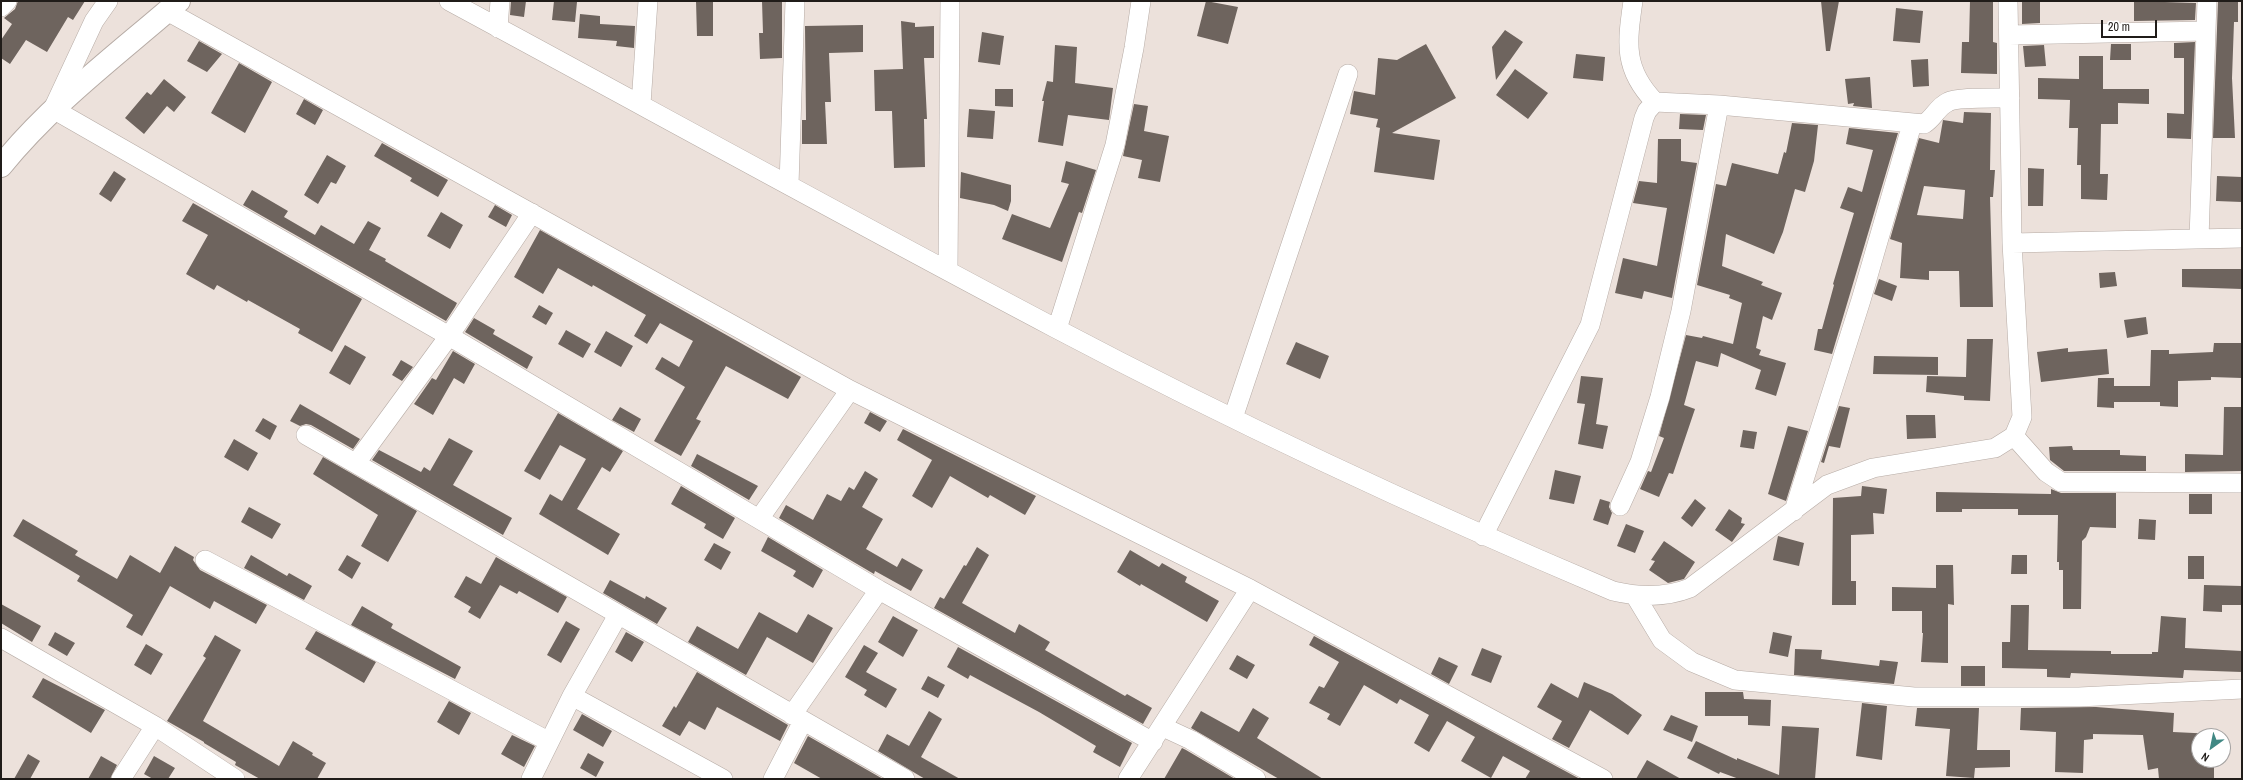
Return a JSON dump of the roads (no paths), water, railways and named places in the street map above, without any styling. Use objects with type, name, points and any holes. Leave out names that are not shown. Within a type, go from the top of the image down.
[{"type":"main road","points":[[4,158],[53,109],[173,6]]},
{"type":"street","points":[[1,7],[7,1]]},
{"type":"street","points":[[108,1],[94,21],[53,109],[449,336],[879,590],[1158,734],[1191,740],[1256,779]]},
{"type":"street","points":[[449,1],[1057,329],[1233,418],[1483,536],[1613,591],[1636,597],[1675,594],[1690,588],[1827,485],[1873,468],[1995,448],[2014,436],[2022,417],[2012,243],[2008,1]]},
{"type":"street","points":[[498,28],[500,1]]},
{"type":"street","points":[[641,104],[648,1]]},
{"type":"street","points":[[789,185],[795,1]]},
{"type":"street","points":[[948,270],[950,1]]},
{"type":"street","points":[[1057,329],[1115,145],[1141,1]]},
{"type":"street","points":[[1633,1],[1628,40],[1630,63],[1642,88],[1655,102],[1719,105],[1924,124],[1933,119],[1940,107],[1950,100],[2010,98]]},
{"type":"street","points":[[2199,239],[2207,1]]},
{"type":"street","points":[[173,6],[532,213],[850,390],[1250,589],[1603,779]]},
{"type":"street","points":[[2009,35],[2206,30]]},
{"type":"street","points":[[1233,418],[1348,74]]},
{"type":"street","points":[[1483,536],[1587,332],[1644,118],[1647,111],[1655,102]]},
{"type":"street","points":[[1620,506],[1640,462],[1660,397],[1682,311],[1719,105]]},
{"type":"street","points":[[1794,511],[1862,300],[1912,124]]},
{"type":"street","points":[[356,463],[449,336],[532,213]]},
{"type":"street","points":[[2012,243],[2242,238]]},
{"type":"street","points":[[759,519],[850,390]]},
{"type":"street","points":[[306,435],[906,779]]},
{"type":"street","points":[[2014,436],[2046,472],[2061,482],[2119,484],[2242,483]]},
{"type":"street","points":[[205,560],[548,741]]},
{"type":"street","points":[[1128,779],[1250,589]]},
{"type":"street","points":[[773,779],[798,718],[879,590]]},
{"type":"street","points":[[1636,597],[1662,640],[1692,662],[1735,680],[1914,697],[2080,697],[2242,689]]},
{"type":"street","points":[[531,779],[548,741],[618,615]]},
{"type":"street","points":[[1,638],[155,726],[235,779]]},
{"type":"street","points":[[572,696],[723,779]]},
{"type":"street","points":[[121,779],[155,726]]}]
